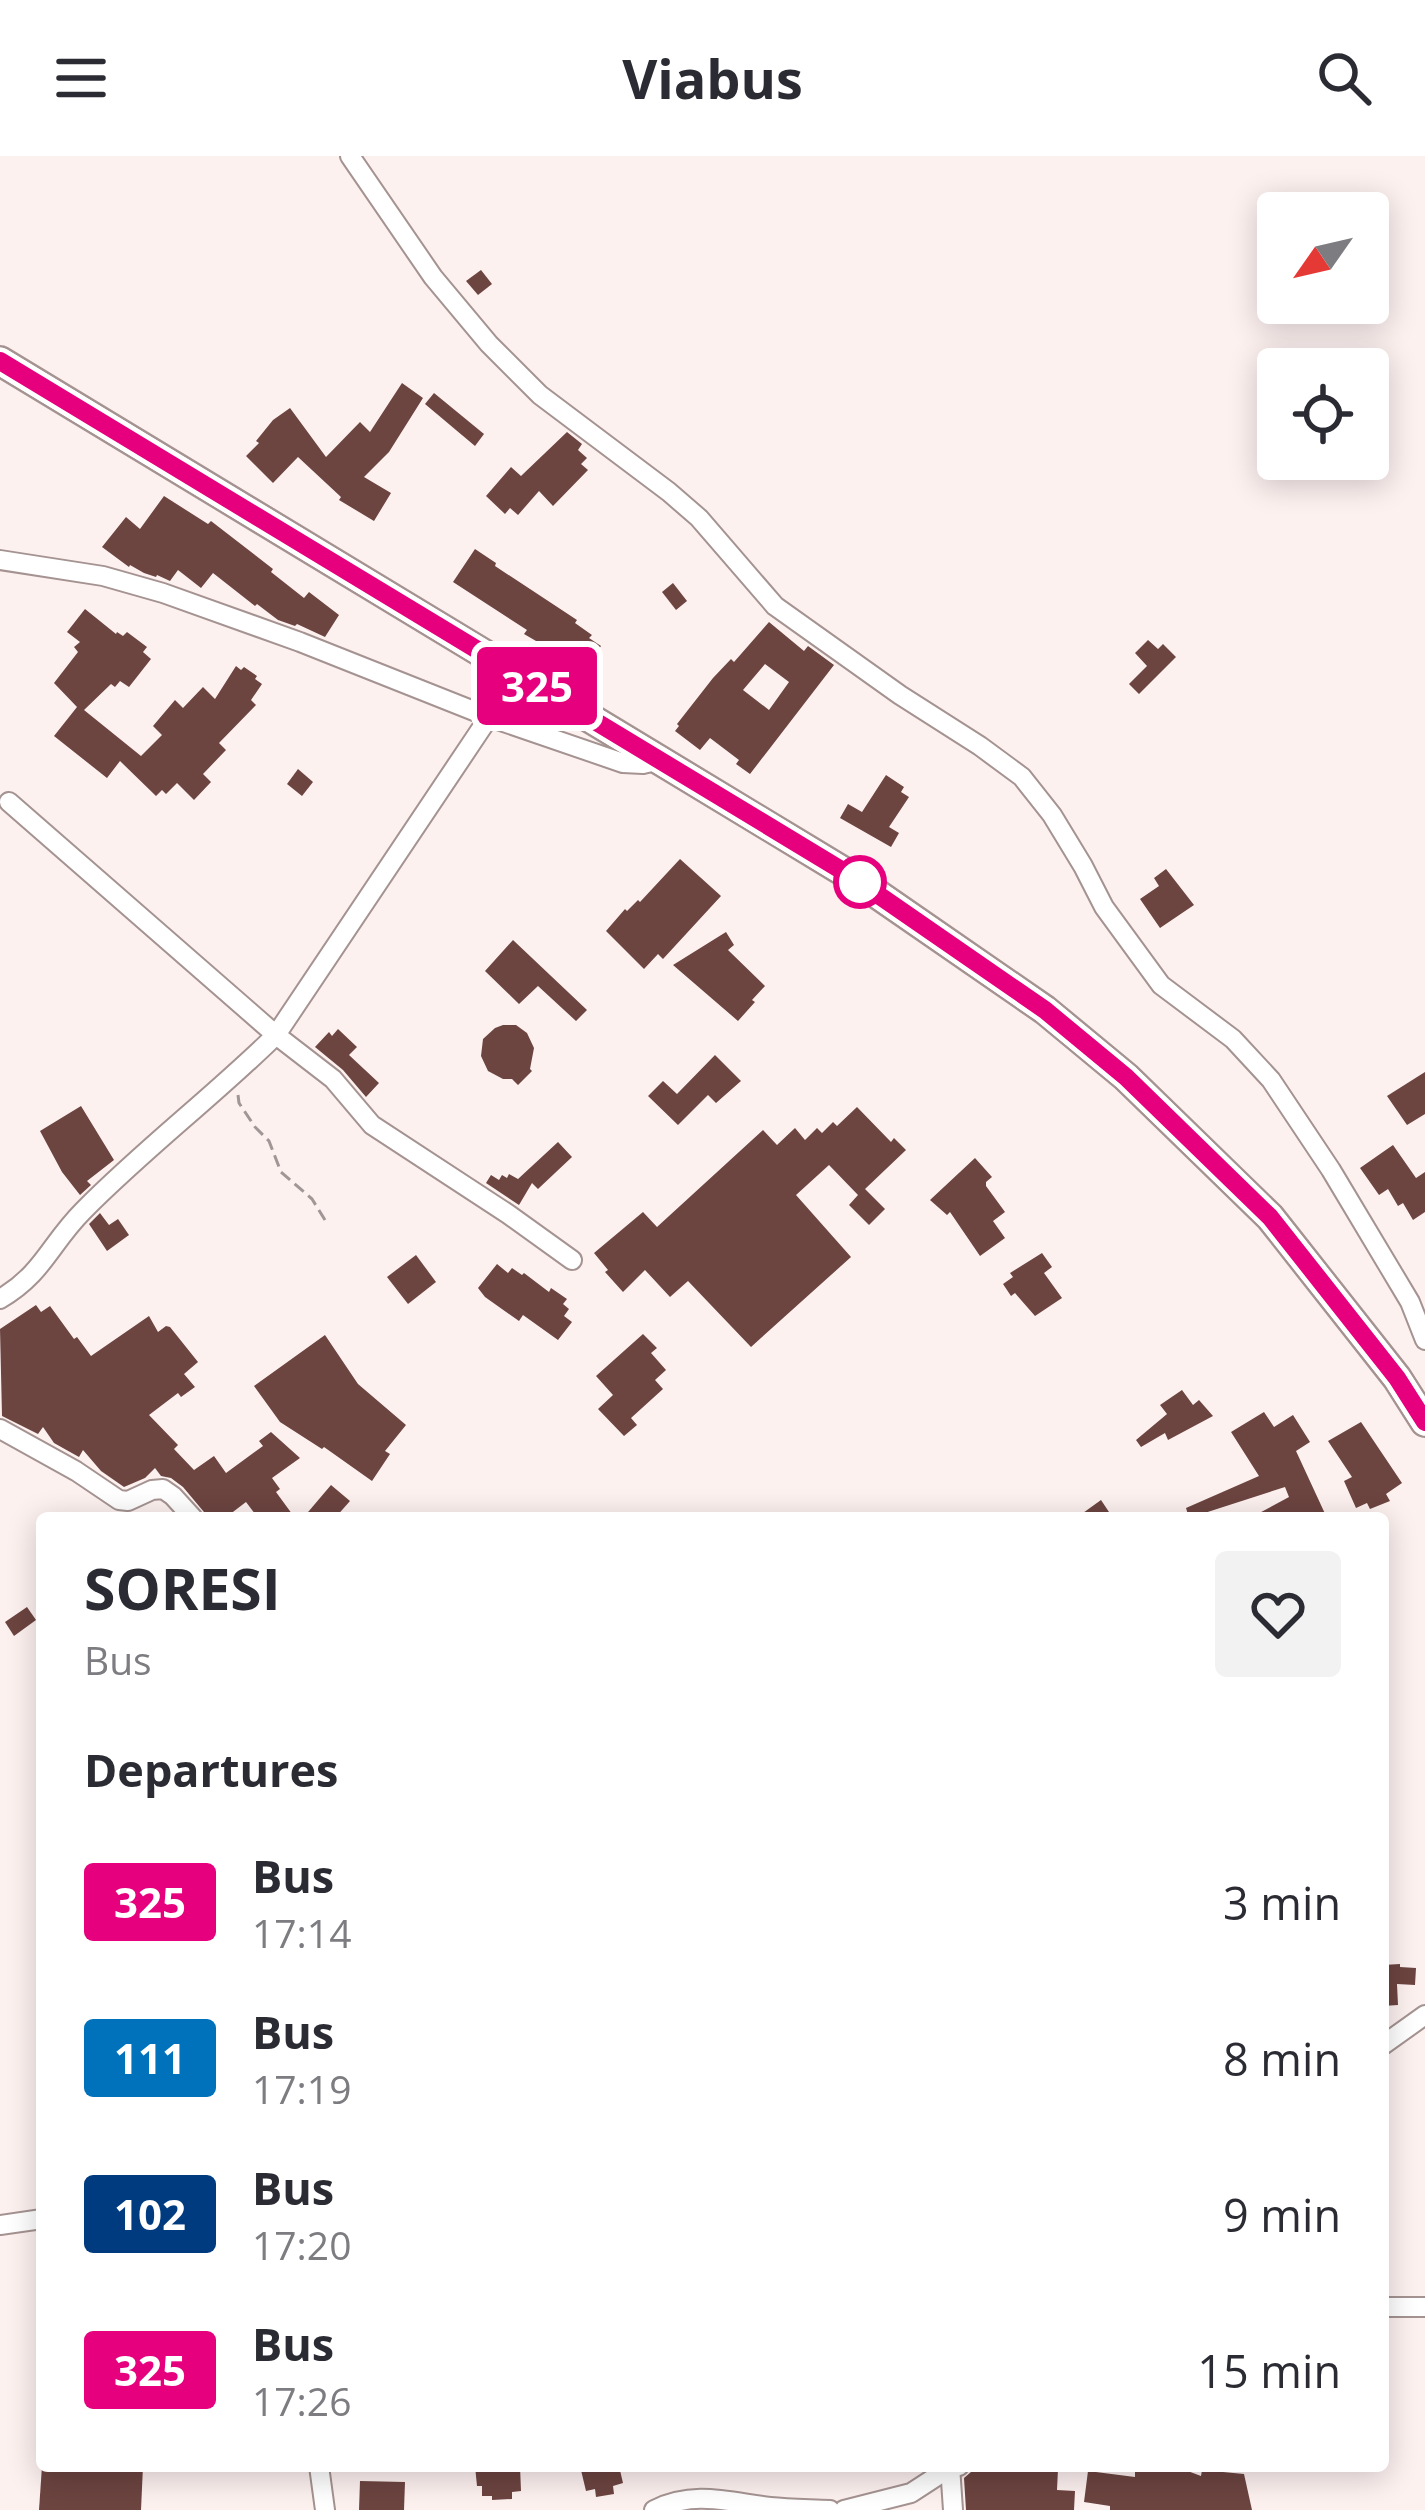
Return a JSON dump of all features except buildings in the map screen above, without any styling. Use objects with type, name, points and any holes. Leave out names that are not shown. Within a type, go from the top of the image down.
[{"type":"highway","points":[[0,361],[851,876],[1045,1010],[1126,1077],[1270,1217],[1397,1378],[1425,1422]]},
{"type":"street","points":[[350,156],[433,277],[488,344],[540,395],[699,518],[776,606],[1022,777],[1052,815],[1104,907],[1161,985],[1233,1040],[1270,1080],[1411,1302],[1425,1340]]},
{"type":"street","points":[[0,560],[103,576],[163,593],[623,763],[660,760]]},
{"type":"street","points":[[0,1299],[31,1278],[79,1215],[133,1163],[276,1035],[489,717]]},
{"type":"street","points":[[9,802],[276,1035],[333,1078],[388,1138],[572,1261]]},
{"type":"street","points":[[0,1429],[119,1500],[163,1489],[188,1512]]},
{"type":"street","points":[[1389,2041],[1425,2015]]},
{"type":"street","points":[[0,2225],[36,2220]]},
{"type":"street","points":[[1389,2307],[1425,2307]]},
{"type":"street","points":[[320,2472],[326,2510]]},
{"type":"street","points":[[844,2510],[911,2493],[944,2472]]},
{"type":"street","points":[[952,2510],[953,2472]]},
{"type":"street","points":[[654,2510],[688,2498],[714,2497],[788,2509],[830,2510]]},
{"type":"path","points":[[235,1076],[239,1103],[269,1141],[281,1172],[312,1199],[325,1220]]},
{"type":"bus line","name":"325","points":[[0,361],[851,876],[1045,1010],[1126,1077],[1270,1217],[1397,1378],[1425,1422]]}]
